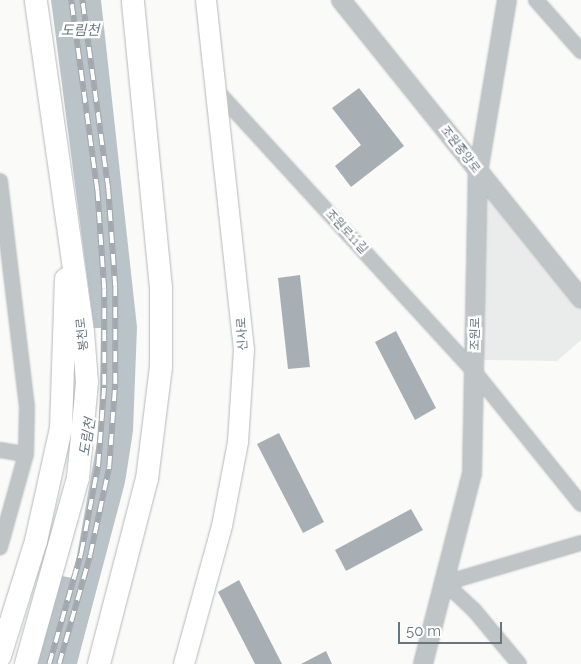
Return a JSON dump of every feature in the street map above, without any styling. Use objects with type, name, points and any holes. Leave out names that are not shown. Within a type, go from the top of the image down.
[{"type":"main road","name":"봉천로","points":[[26,664],[67,529],[86,426],[83,332],[36,0]]},
{"type":"main road","points":[[100,664],[147,479],[162,368],[162,288],[132,0]]},
{"type":"main road","name":"신사로","points":[[184,664],[222,526],[235,461],[244,350],[206,0]]},
{"type":"main road","points":[[0,656],[36,541],[61,428],[68,223]]},
{"type":"street","name":"조원중앙로","points":[[342,0],[478,172],[581,298]]},
{"type":"street","name":"조원로","points":[[423,664],[472,473],[476,374],[478,172],[507,0]]},
{"type":"street","points":[[536,0],[581,51]]},
{"type":"street","name":"조원로11길","points":[[216,90],[476,374],[581,504]]},
{"type":"street","points":[[0,181],[5,269],[27,406],[26,454],[0,547]]},
{"type":"street","points":[[0,450],[26,454]]},
{"type":"street","points":[[519,664],[445,583],[581,543]]},
{"type":"shaded area","points":[[481,183],[581,307],[581,340],[557,361],[482,360]]},
{"type":"water","name":"도림천","points":[[51,0],[101,0],[137,327],[133,431],[124,489],[77,664],[35,664],[94,331]]},
{"type":"pier","points":[[59,77],[94,328],[101,328],[99,431],[73,578],[61,576],[72,531],[92,331]]},
{"type":"pier","points":[[132,456],[115,541],[77,664]]},
{"type":"building","points":[[359,88],[404,146],[351,187],[335,166],[361,145],[332,108]]},
{"type":"building","points":[[300,275],[310,367],[288,369],[278,278]]},
{"type":"building","points":[[396,331],[436,408],[415,420],[375,342]]},
{"type":"building","points":[[279,433],[324,522],[303,533],[257,444]]},
{"type":"building","points":[[411,509],[423,530],[346,571],[335,550]]},
{"type":"building","points":[[239,580],[282,664],[255,664],[218,592]]},
{"type":"building","points":[[326,651],[332,664],[301,664]]},
{"type":"railway","points":[[49,664],[81,553],[98,465],[104,385],[104,289],[97,190],[71,0]]},
{"type":"railway","points":[[59,664],[90,555],[109,467],[115,384],[115,287],[108,189],[82,0]]}]
